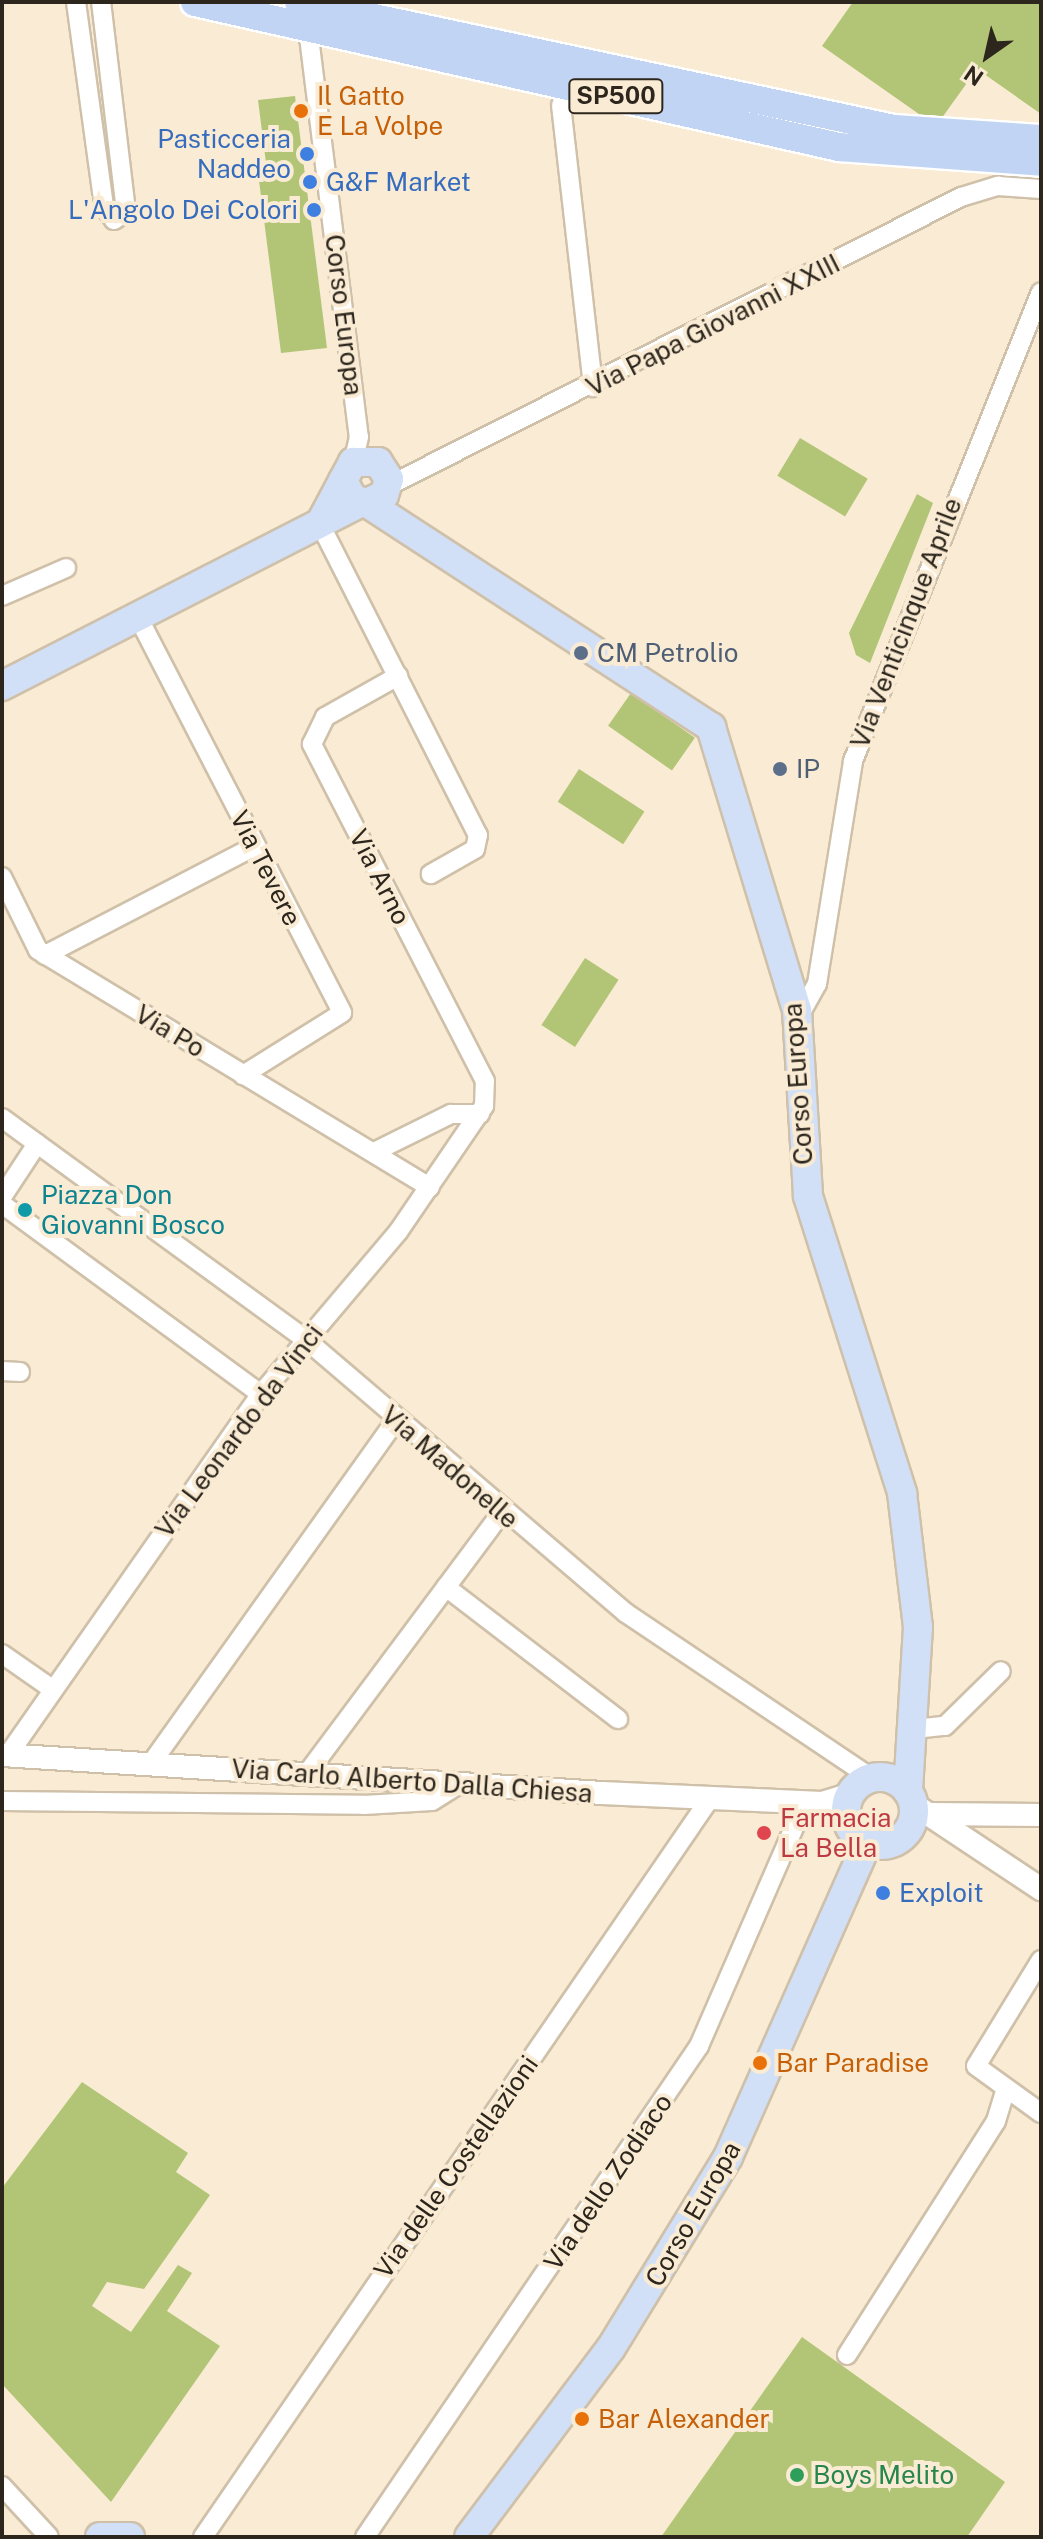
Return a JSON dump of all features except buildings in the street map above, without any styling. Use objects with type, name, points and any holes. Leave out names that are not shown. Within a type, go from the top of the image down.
[{"type":"highway","name":"SP500","points":[[195,2],[839,147],[1041,162]]},
{"type":"highway","name":"SP500","points":[[302,2],[879,126],[1041,139]]},
{"type":"main road","points":[[2,686],[320,524],[369,477]]},
{"type":"main road","name":"Corso Europa","points":[[369,477],[427,540],[711,727],[782,962],[801,1003],[808,1196],[870,1376],[905,1506],[918,1627],[914,1729],[916,1806]]},
{"type":"main road","name":"Corso Europa","points":[[469,2537],[611,2348],[728,2157],[847,1816],[914,1729]]},
{"type":"main road","points":[[892,1779],[916,1806],[899,1840],[847,1816],[892,1779]]},
{"type":"main road","points":[[100,2537],[130,2537]]},
{"type":"street","points":[[76,2],[104,206],[114,220],[126,211],[101,2]]},
{"type":"street","name":"Corso Europa","points":[[302,2],[369,477]]},
{"type":"street","points":[[561,105],[593,387]]},
{"type":"street","name":"Via Papa Giovanni XXIII","points":[[369,477],[448,460],[978,191],[1041,149]]},
{"type":"street","name":"Via Papa Giovanni XXIII","points":[[978,191],[1041,189]]},
{"type":"street","name":"Via Venticinque Aprile","points":[[820,968],[853,761],[1041,292]]},
{"type":"street","points":[[320,524],[479,840],[431,874]]},
{"type":"street","points":[[2,596],[66,568]]},
{"type":"street","name":"Via Tevere","points":[[138,617],[339,1019],[243,1075]]},
{"type":"street","name":"Via Arno","points":[[398,676],[325,717],[312,744],[485,1081],[480,1114]]},
{"type":"street","points":[[45,955],[255,846]]},
{"type":"street","name":"Via Po","points":[[2,877],[24,933],[45,955],[430,1187]]},
{"type":"street","points":[[782,962],[802,975],[820,968]]},
{"type":"street","points":[[801,1003],[820,968]]},
{"type":"street","points":[[374,1152],[451,1114],[480,1114]]},
{"type":"street","name":"Via Leonardo da Vinci","points":[[5,1755],[261,1394],[430,1187],[480,1114]]},
{"type":"street","name":"Via Madonelle","points":[[2,1118],[304,1338],[501,1513],[626,1613],[847,1816]]},
{"type":"street","points":[[2,1197],[37,1144]]},
{"type":"street","points":[[2,1204],[261,1394]]},
{"type":"street","points":[[150,1765],[396,1420]]},
{"type":"street","points":[[306,1775],[501,1513]]},
{"type":"street","points":[[446,1587],[618,1719]]},
{"type":"street","points":[[2,1654],[52,1689]]},
{"type":"street","points":[[914,1729],[945,1726],[1001,1671]]},
{"type":"street","name":"Via Carlo Alberto Dalla Chiesa","points":[[5,1755],[711,1797],[847,1816]]},
{"type":"street","points":[[2,1801],[364,1805],[432,1801],[463,1782]]},
{"type":"street","name":"Via delle Costellazioni","points":[[203,2537],[711,1797]]},
{"type":"street","points":[[916,1806],[1041,1815]]},
{"type":"street","points":[[916,1806],[1041,1889]]},
{"type":"street","name":"Via dello Zodiaco","points":[[365,2537],[699,2046],[847,1816]]},
{"type":"street","points":[[1041,1960],[976,2066],[1041,2113]]},
{"type":"street","points":[[847,2355],[1000,2115],[1006,2089]]},
{"type":"street","points":[[2,2486],[49,2537]]},
{"type":"green space","points":[[853,2],[1041,2],[1041,114],[977,69],[936,126],[822,46]]},
{"type":"green space","points":[[295,96],[327,348],[281,353],[257,165],[266,163],[258,100]]},
{"type":"green space","points":[[800,438],[868,479],[845,516],[777,476]]},
{"type":"green space","points":[[917,494],[933,503],[870,663],[856,655],[849,633]]},
{"type":"green space","points":[[631,693],[695,738],[672,771],[608,726]]},
{"type":"green space","points":[[579,769],[644,811],[623,844],[558,802]]},
{"type":"green space","points":[[585,958],[619,980],[575,1047],[541,1025]]},
{"type":"green space","points":[[82,2082],[188,2153],[176,2172],[210,2195],[144,2289],[107,2282],[92,2306],[131,2332],[178,2265],[192,2273],[167,2311],[220,2346],[111,2502],[2,2384],[2,2188]]},
{"type":"green space","points":[[802,2337],[1005,2482],[967,2537],[661,2537]]},
{"type":"place","name":"Il Gatto E La Volpe","points":[[301,111]]},
{"type":"place","name":"Pasticceria Naddeo","points":[[307,154]]},
{"type":"place","name":"G&F Market","points":[[310,182]]},
{"type":"place","name":"L'Angolo Dei Colori","points":[[314,210]]},
{"type":"place","name":"CM Petrolio","points":[[581,653]]},
{"type":"place","name":"IP","points":[[780,769]]},
{"type":"place","name":"Piazza Don Giovanni Bosco","points":[[25,1210]]},
{"type":"place","name":"Farmacia La Bella","points":[[764,1833]]},
{"type":"place","name":"Exploit","points":[[883,1893]]},
{"type":"place","name":"Bar Paradise","points":[[760,2063]]},
{"type":"place","name":"Bar Alexander","points":[[582,2419]]},
{"type":"place","name":"Boys Melito","points":[[797,2475]]}]
